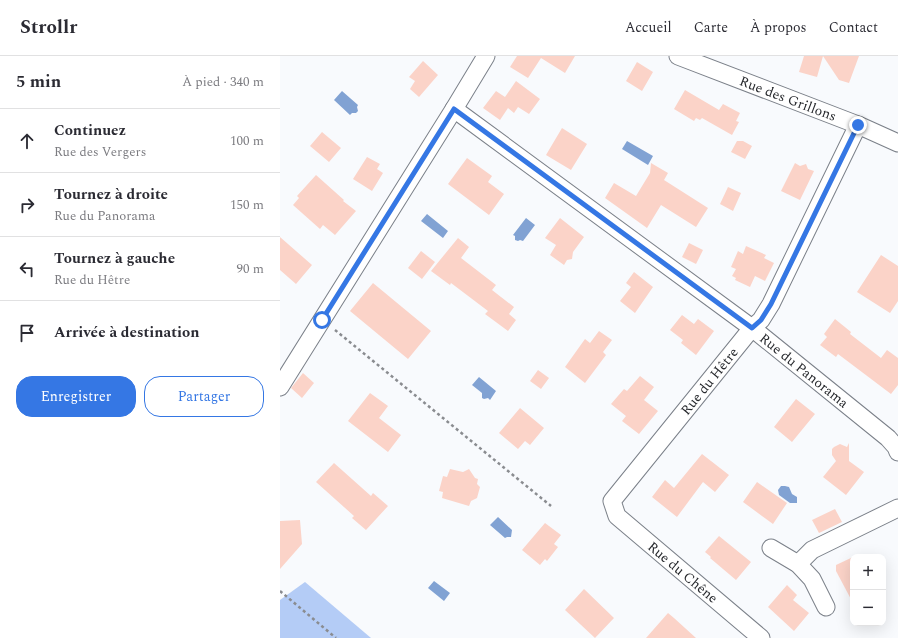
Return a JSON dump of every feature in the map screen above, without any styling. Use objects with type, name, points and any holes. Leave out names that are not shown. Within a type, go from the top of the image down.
[{"type":"street","points":[[280,387],[486,56]]},
{"type":"street","name":"Rue des Grillons","points":[[678,56],[858,125],[898,143]]},
{"type":"street","name":"Rue du Panorama","points":[[454,109],[752,328],[888,438],[897,448]]},
{"type":"street","name":"Rue du Hêtre","points":[[612,501],[752,328],[761,320],[771,304],[858,125]]},
{"type":"street","name":"Rue du Chêne","points":[[612,501],[617,516],[761,638]]},
{"type":"street","points":[[798,564],[812,550],[898,508]]},
{"type":"street","points":[[771,548],[798,564],[812,579],[826,607]]},
{"type":"path","points":[[322,320],[551,506]]},
{"type":"path","points":[[280,591],[336,638]]},
{"type":"shaded area","points":[[342,91],[358,105],[358,111],[356,113],[352,113],[350,115],[334,100]]},
{"type":"shaded area","points":[[627,141],[653,156],[648,165],[622,149]]},
{"type":"shaded area","points":[[427,214],[448,231],[443,238],[421,221]]},
{"type":"shaded area","points":[[526,218],[535,225],[523,241],[515,240],[515,236],[513,235]]},
{"type":"shaded area","points":[[479,377],[496,391],[490,400],[488,398],[482,398],[482,393],[472,385]]},
{"type":"shaded area","points":[[781,486],[789,487],[792,494],[797,497],[797,503],[790,503],[779,495],[778,490]]},
{"type":"shaded area","points":[[498,517],[512,530],[511,537],[505,538],[490,525]]},
{"type":"shaded area","points":[[434,581],[450,593],[444,601],[428,588]]},
{"type":"shaded area","points":[[305,582],[371,638],[280,638],[280,600]]},
{"type":"building","points":[[517,56],[575,56],[565,73],[541,58],[528,78],[510,67]]},
{"type":"building","points":[[804,56],[823,56],[817,77],[799,72]]},
{"type":"building","points":[[823,56],[859,56],[849,83],[839,80]]},
{"type":"building","points":[[423,61],[438,75],[419,97],[410,89],[415,81],[409,77]]},
{"type":"building","points":[[637,62],[653,72],[642,91],[626,81]]},
{"type":"building","points":[[516,81],[540,99],[529,114],[518,107],[514,113],[508,108],[500,120],[483,108],[496,91],[505,97]]},
{"type":"building","points":[[685,90],[719,110],[723,104],[740,113],[736,121],[739,122],[732,135],[702,118],[700,120],[696,118],[694,121],[674,109]]},
{"type":"building","points":[[562,128],[587,144],[571,170],[546,155]]},
{"type":"building","points":[[322,132],[341,148],[329,162],[310,146]]},
{"type":"building","points":[[737,141],[743,141],[752,146],[745,159],[731,152]]},
{"type":"building","points":[[367,157],[380,164],[377,169],[383,173],[372,191],[353,179]]},
{"type":"building","points":[[467,158],[492,176],[488,182],[504,194],[489,215],[448,184]]},
{"type":"building","points":[[651,163],[668,173],[664,180],[708,208],[696,227],[661,205],[647,228],[605,198],[614,183],[636,196],[650,173]]},
{"type":"building","points":[[795,163],[800,166],[806,164],[808,169],[814,171],[800,200],[781,191]]},
{"type":"building","points":[[316,175],[344,200],[343,201],[356,211],[335,235],[323,225],[320,229],[293,205],[299,198],[297,196]]},
{"type":"building","points":[[728,187],[741,193],[733,211],[720,204]]},
{"type":"building","points":[[560,218],[584,237],[573,252],[572,259],[567,260],[564,265],[550,255],[556,245],[545,238]]},
{"type":"building","points":[[280,237],[312,265],[296,284],[280,270]]},
{"type":"building","points":[[458,238],[469,247],[461,258],[496,285],[492,290],[514,307],[509,314],[516,320],[508,331],[485,314],[488,311],[451,283],[450,285],[431,271]]},
{"type":"building","points":[[689,243],[703,250],[696,264],[682,257]]},
{"type":"building","points":[[746,246],[766,255],[764,258],[774,263],[765,281],[755,276],[750,287],[735,280],[736,278],[732,276],[736,269],[731,267],[738,251],[743,254]]},
{"type":"building","points":[[421,251],[435,262],[422,279],[408,268]]},
{"type":"building","points":[[881,255],[898,266],[898,301],[890,313],[857,292]]},
{"type":"building","points":[[634,272],[653,287],[635,313],[620,301],[631,287],[626,283]]},
{"type":"building","points":[[373,283],[431,331],[408,359],[350,311]]},
{"type":"building","points":[[682,315],[694,324],[698,319],[714,331],[696,355],[681,343],[683,340],[670,330]]},
{"type":"building","points":[[835,319],[851,332],[850,334],[881,358],[887,350],[898,358],[898,385],[891,394],[838,354],[836,357],[820,345],[827,337],[824,334]]},
{"type":"building","points":[[599,331],[612,340],[603,352],[606,355],[585,383],[565,367],[585,339],[590,343]]},
{"type":"building","points":[[538,370],[549,378],[541,389],[530,381]]},
{"type":"building","points":[[303,373],[314,383],[302,398],[291,388]]},
{"type":"building","points":[[640,376],[654,387],[644,400],[658,411],[639,434],[622,421],[626,416],[611,404],[624,389],[627,391]]},
{"type":"building","points":[[370,393],[388,406],[379,418],[401,435],[388,452],[348,421]]},
{"type":"building","points":[[796,399],[815,414],[792,442],[774,427]]},
{"type":"building","points":[[520,408],[544,428],[530,445],[525,441],[518,449],[499,433]]},
{"type":"building","points":[[849,443],[849,461],[864,472],[846,495],[823,477],[836,461],[832,455],[832,449],[840,444],[847,447]]},
{"type":"building","points":[[702,454],[729,475],[715,492],[703,482],[677,517],[652,497],[665,480],[674,488]]},
{"type":"building","points":[[334,463],[371,496],[373,493],[388,506],[366,530],[352,518],[354,516],[316,482]]},
{"type":"building","points":[[450,469],[463,472],[469,469],[475,478],[478,479],[477,484],[480,487],[477,498],[471,501],[469,506],[442,498],[443,492],[439,491],[443,476],[447,477]]},
{"type":"building","points":[[757,482],[787,503],[773,524],[743,502]]},
{"type":"building","points":[[835,509],[842,522],[819,533],[812,520]]},
{"type":"building","points":[[300,520],[302,544],[280,569],[280,521]]},
{"type":"building","points":[[545,523],[561,535],[554,544],[558,547],[547,561],[545,559],[540,565],[522,550]]},
{"type":"building","points":[[719,536],[751,562],[736,580],[705,552]]},
{"type":"building","points":[[850,558],[850,597],[836,571],[836,565]]},
{"type":"building","points":[[787,585],[797,595],[793,600],[809,613],[794,631],[768,607]]},
{"type":"building","points":[[584,589],[614,618],[595,638],[565,610]]},
{"type":"building","points":[[668,613],[674,618],[696,638],[646,638]]},
{"type":"route","points":[[322,320],[454,109],[752,328],[761,320],[771,304],[858,125]]}]
